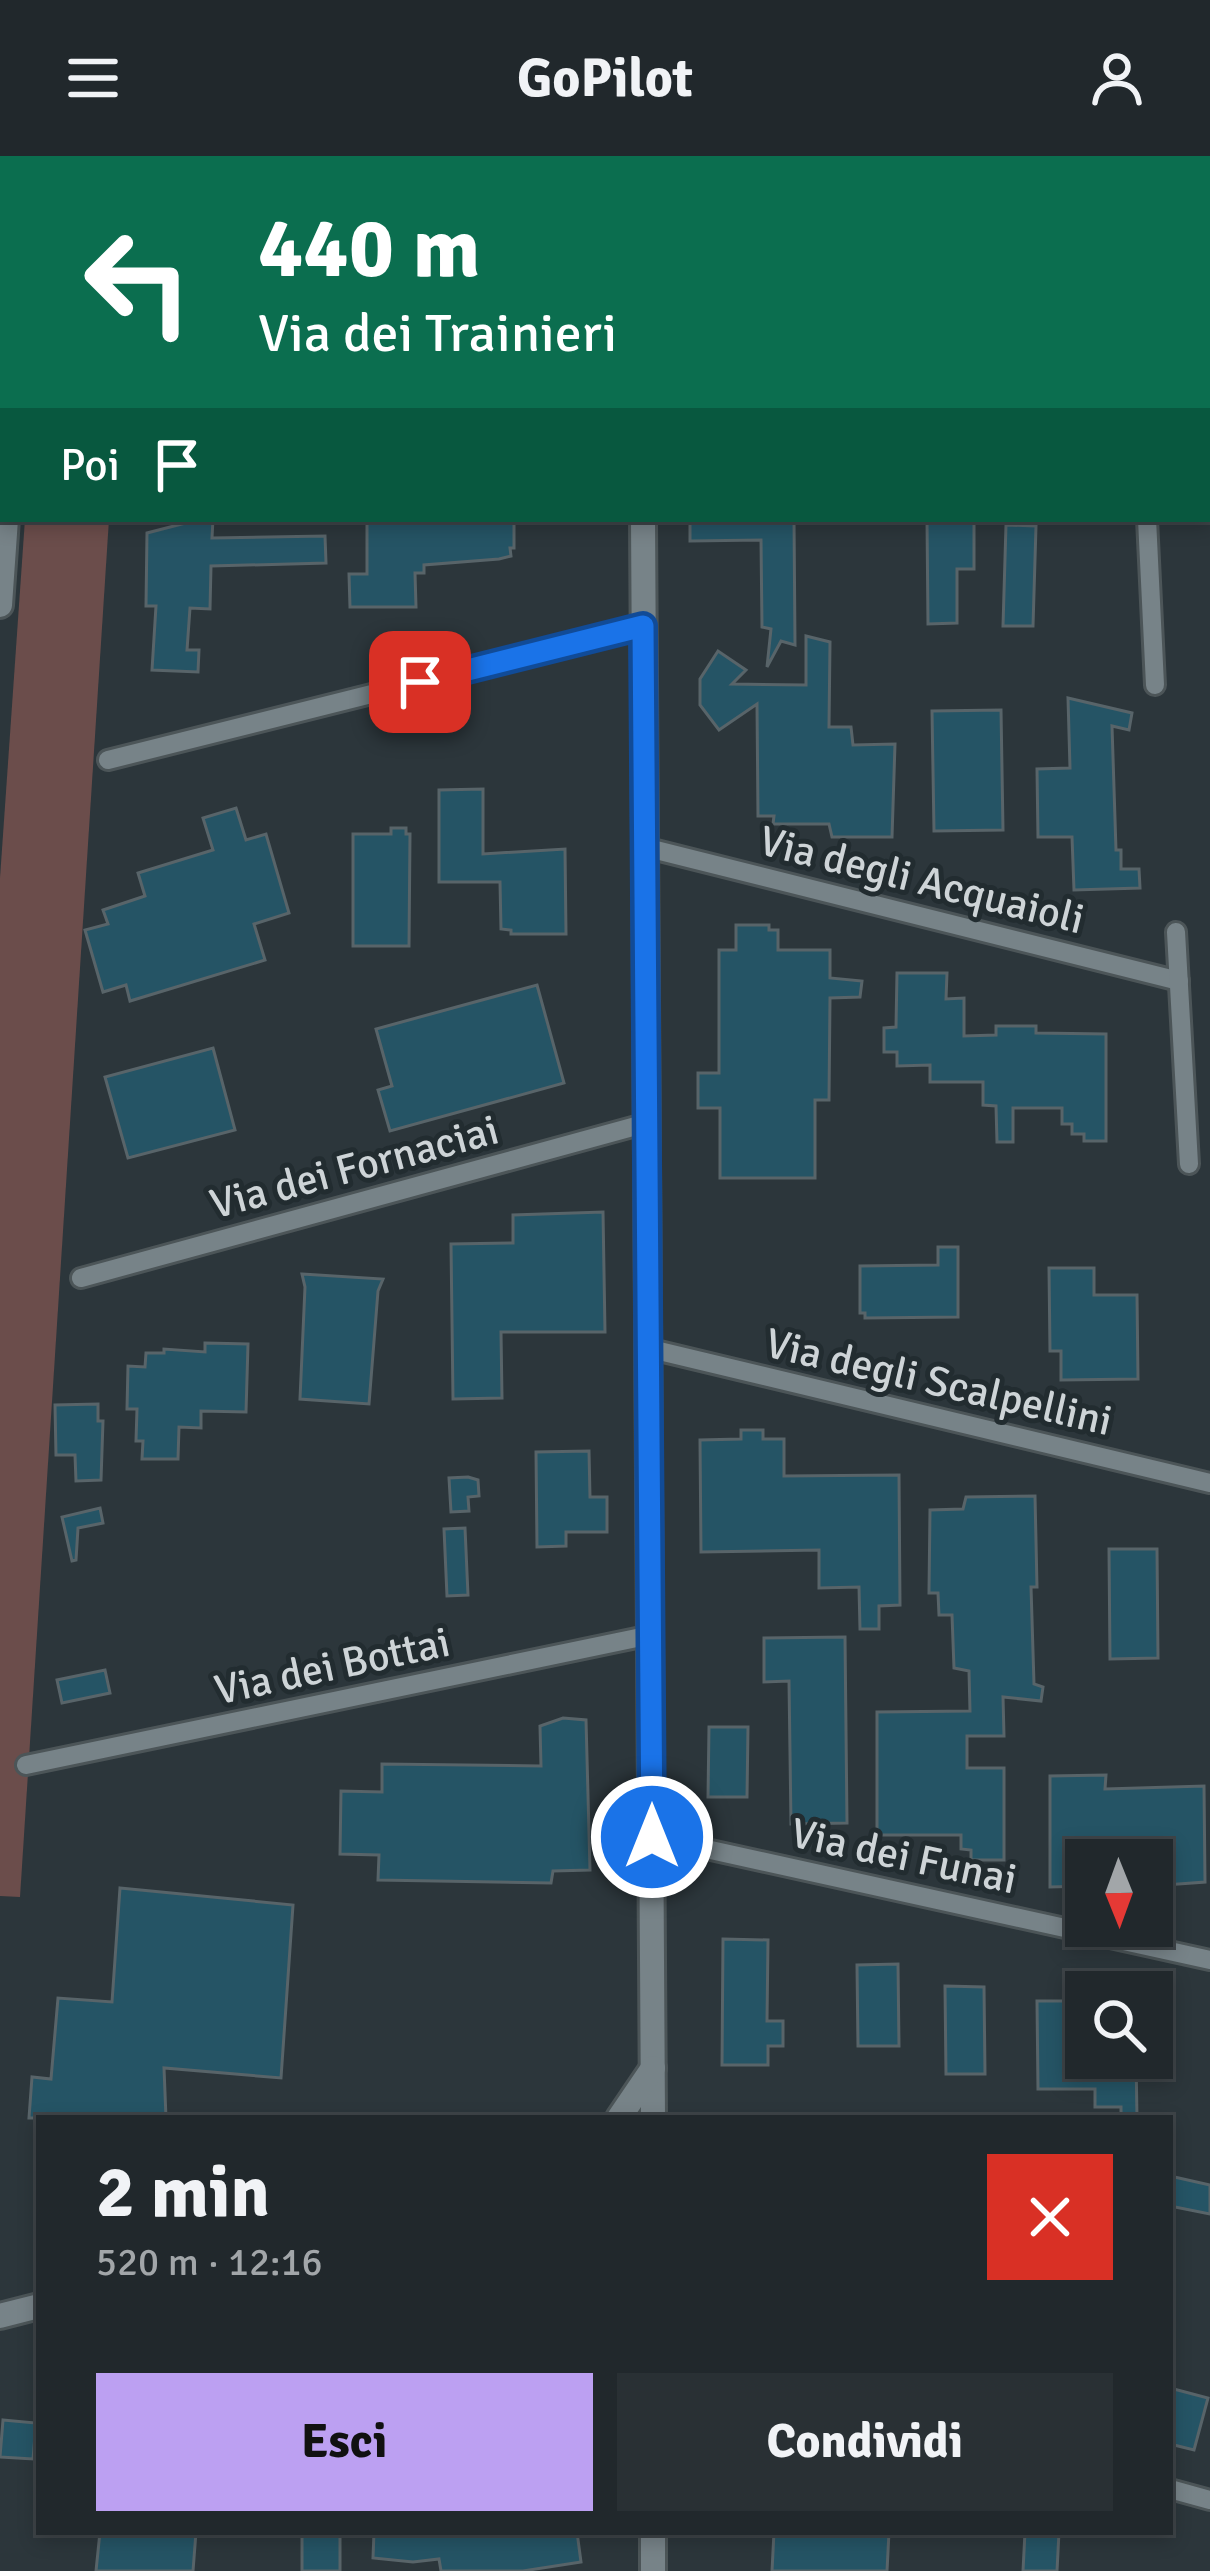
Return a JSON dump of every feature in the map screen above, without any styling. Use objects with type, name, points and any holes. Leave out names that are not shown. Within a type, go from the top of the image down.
[{"type":"street","points":[[0,605],[6,522]]},
{"type":"street","points":[[643,522],[653,2115]]},
{"type":"street","points":[[1147,522],[1155,685]]},
{"type":"street","points":[[108,760],[643,626]]},
{"type":"street","name":"Via degli Acquaioli","points":[[648,848],[1179,980]]},
{"type":"street","points":[[1176,932],[1189,1164]]},
{"type":"street","name":"Via dei Fornaciai","points":[[81,1278],[647,1123]]},
{"type":"street","name":"Via degli Scalpellini","points":[[651,1349],[1210,1483]]},
{"type":"street","name":"Via dei Bottai","points":[[26,1765],[651,1635]]},
{"type":"street","name":"Via dei Funai","points":[[652,1837],[1210,1960]]},
{"type":"street","points":[[621,2115],[653,2068]]},
{"type":"street","points":[[0,2316],[36,2307]]},
{"type":"street","points":[[1173,2490],[1210,2500]]},
{"type":"street","points":[[653,2535],[653,2571]]},
{"type":"shaded area","points":[[25,522],[109,522],[20,1897],[0,1896],[0,878]]},
{"type":"building","points":[[189,522],[213,522],[212,538],[325,536],[326,563],[211,566],[210,609],[190,608],[187,650],[199,650],[198,672],[152,670],[156,606],[146,606],[147,533]]},
{"type":"building","points":[[367,522],[514,522],[511,556],[424,565],[424,573],[415,573],[416,607],[350,607],[349,574],[367,574]]},
{"type":"building","points":[[690,522],[794,522],[795,645],[781,641],[767,667],[771,629],[762,627],[761,540],[690,541]]},
{"type":"building","points":[[927,522],[974,522],[974,569],[957,569],[957,623],[928,624]]},
{"type":"building","points":[[1006,525],[1036,526],[1033,626],[1003,626]]},
{"type":"building","points":[[806,636],[830,642],[829,727],[851,727],[853,745],[895,744],[892,837],[832,837],[829,824],[773,824],[774,816],[758,816],[757,704],[719,730],[700,705],[700,679],[718,651],[746,670],[732,684],[806,685]]},
{"type":"building","points":[[1068,698],[1132,713],[1129,730],[1112,726],[1116,850],[1121,850],[1121,869],[1139,869],[1140,888],[1074,890],[1072,837],[1038,837],[1037,769],[1070,768]]},
{"type":"building","points":[[1001,710],[1003,830],[934,831],[932,711]]},
{"type":"building","points":[[483,789],[483,854],[565,849],[566,934],[511,934],[501,929],[500,882],[439,882],[439,790]]},
{"type":"building","points":[[236,808],[246,840],[266,834],[289,913],[254,924],[265,960],[130,1001],[126,985],[103,992],[85,930],[108,924],[103,910],[145,896],[138,873],[213,850],[203,818]]},
{"type":"building","points":[[391,828],[406,828],[410,834],[409,946],[353,946],[353,834],[391,834]]},
{"type":"building","points":[[736,925],[769,925],[769,930],[778,930],[778,950],[830,950],[830,978],[862,981],[860,997],[830,998],[829,1100],[815,1100],[815,1178],[720,1178],[720,1108],[698,1108],[698,1073],[719,1073],[719,950],[736,950]]},
{"type":"building","points":[[897,973],[947,973],[946,999],[964,998],[964,1036],[996,1035],[996,1026],[1036,1026],[1036,1033],[1106,1034],[1106,1141],[1084,1141],[1084,1134],[1072,1134],[1072,1124],[1062,1124],[1062,1108],[1013,1108],[1013,1142],[997,1142],[996,1106],[983,1105],[983,1082],[930,1082],[930,1065],[897,1066],[897,1052],[884,1052],[884,1028],[896,1027]]},
{"type":"building","points":[[537,985],[564,1083],[390,1131],[378,1090],[392,1086],[376,1029]]},
{"type":"building","points":[[213,1048],[235,1130],[128,1158],[105,1077]]},
{"type":"building","points":[[603,1212],[605,1332],[501,1332],[502,1398],[453,1399],[451,1244],[513,1243],[513,1215]]},
{"type":"building","points":[[938,1247],[958,1247],[958,1317],[865,1318],[860,1313],[860,1266],[938,1265]]},
{"type":"building","points":[[1049,1268],[1094,1268],[1094,1295],[1137,1295],[1138,1379],[1061,1380],[1061,1351],[1050,1351]]},
{"type":"building","points":[[302,1274],[383,1279],[378,1291],[369,1404],[300,1399]]},
{"type":"building","points":[[205,1343],[248,1344],[246,1412],[201,1411],[201,1428],[179,1427],[178,1459],[142,1459],[143,1441],[136,1441],[137,1409],[127,1409],[128,1366],[145,1367],[146,1353],[164,1353],[164,1349],[205,1352]]},
{"type":"building","points":[[98,1404],[98,1421],[103,1421],[101,1480],[76,1481],[75,1455],[56,1455],[55,1405]]},
{"type":"building","points":[[741,1430],[763,1430],[763,1439],[784,1439],[784,1476],[899,1475],[900,1605],[879,1606],[879,1629],[860,1629],[859,1587],[819,1588],[819,1550],[701,1552],[700,1440],[741,1439]]},
{"type":"building","points":[[589,1451],[590,1497],[607,1497],[607,1532],[566,1532],[566,1546],[537,1547],[536,1452]]},
{"type":"building","points":[[449,1478],[478,1480],[479,1496],[468,1497],[469,1511],[451,1512]]},
{"type":"building","points":[[1035,1496],[1037,1587],[1031,1587],[1034,1684],[1043,1687],[1041,1701],[1003,1697],[1004,1736],[967,1736],[967,1768],[1004,1768],[1004,1860],[971,1860],[971,1850],[961,1849],[961,1835],[877,1835],[877,1712],[970,1711],[969,1671],[954,1668],[952,1615],[939,1615],[938,1593],[929,1593],[930,1510],[963,1509],[966,1497]]},
{"type":"building","points":[[100,1508],[103,1523],[78,1528],[76,1560],[72,1561],[62,1517]]},
{"type":"building","points":[[465,1528],[468,1595],[447,1596],[444,1529]]},
{"type":"building","points":[[1109,1549],[1157,1549],[1158,1658],[1110,1659]]},
{"type":"building","points":[[845,1637],[847,1823],[791,1824],[789,1681],[764,1682],[764,1638]]},
{"type":"building","points":[[105,1670],[110,1693],[62,1703],[57,1680]]},
{"type":"building","points":[[563,1718],[586,1720],[590,1870],[553,1871],[551,1883],[378,1880],[379,1855],[340,1854],[341,1791],[382,1792],[382,1764],[541,1766],[540,1726]]},
{"type":"building","points":[[709,1727],[748,1727],[747,1797],[708,1797]]},
{"type":"building","points":[[1106,1775],[1105,1789],[1204,1786],[1205,1882],[1173,1884],[1173,1839],[1065,1839],[1065,1887],[1050,1887],[1050,1776]]},
{"type":"building","points":[[120,1888],[293,1905],[281,2078],[164,2068],[166,2115],[29,2118],[32,2077],[51,2079],[58,1998],[112,2002]]},
{"type":"building","points":[[723,1939],[768,1940],[767,2021],[783,2021],[783,2046],[768,2046],[768,2065],[722,2065]]},
{"type":"building","points":[[898,1964],[899,2046],[858,2046],[857,1965]]},
{"type":"building","points":[[945,1986],[984,1987],[985,2074],[946,2074]]},
{"type":"building","points":[[1037,2001],[1065,2001],[1065,2079],[1136,2079],[1137,2115],[1121,2115],[1121,2107],[1095,2107],[1095,2089],[1038,2089]]},
{"type":"building","points":[[1173,2177],[1210,2185],[1210,2214],[1173,2207]]},
{"type":"building","points":[[1173,2389],[1208,2398],[1194,2450],[1173,2445]]},
{"type":"building","points":[[3,2420],[36,2423],[33,2459],[0,2457]]},
{"type":"building","points":[[100,2535],[196,2535],[193,2571],[96,2571]]},
{"type":"building","points":[[302,2535],[340,2535],[340,2571],[302,2571]]},
{"type":"building","points":[[374,2535],[577,2535],[581,2562],[523,2571],[441,2571],[439,2559],[373,2558]]},
{"type":"building","points":[[774,2535],[889,2535],[887,2571],[772,2571]]},
{"type":"building","points":[[1025,2535],[1059,2535],[1057,2571],[1023,2571]]},
{"type":"route","points":[[420,682],[643,626],[652,1837]]}]
